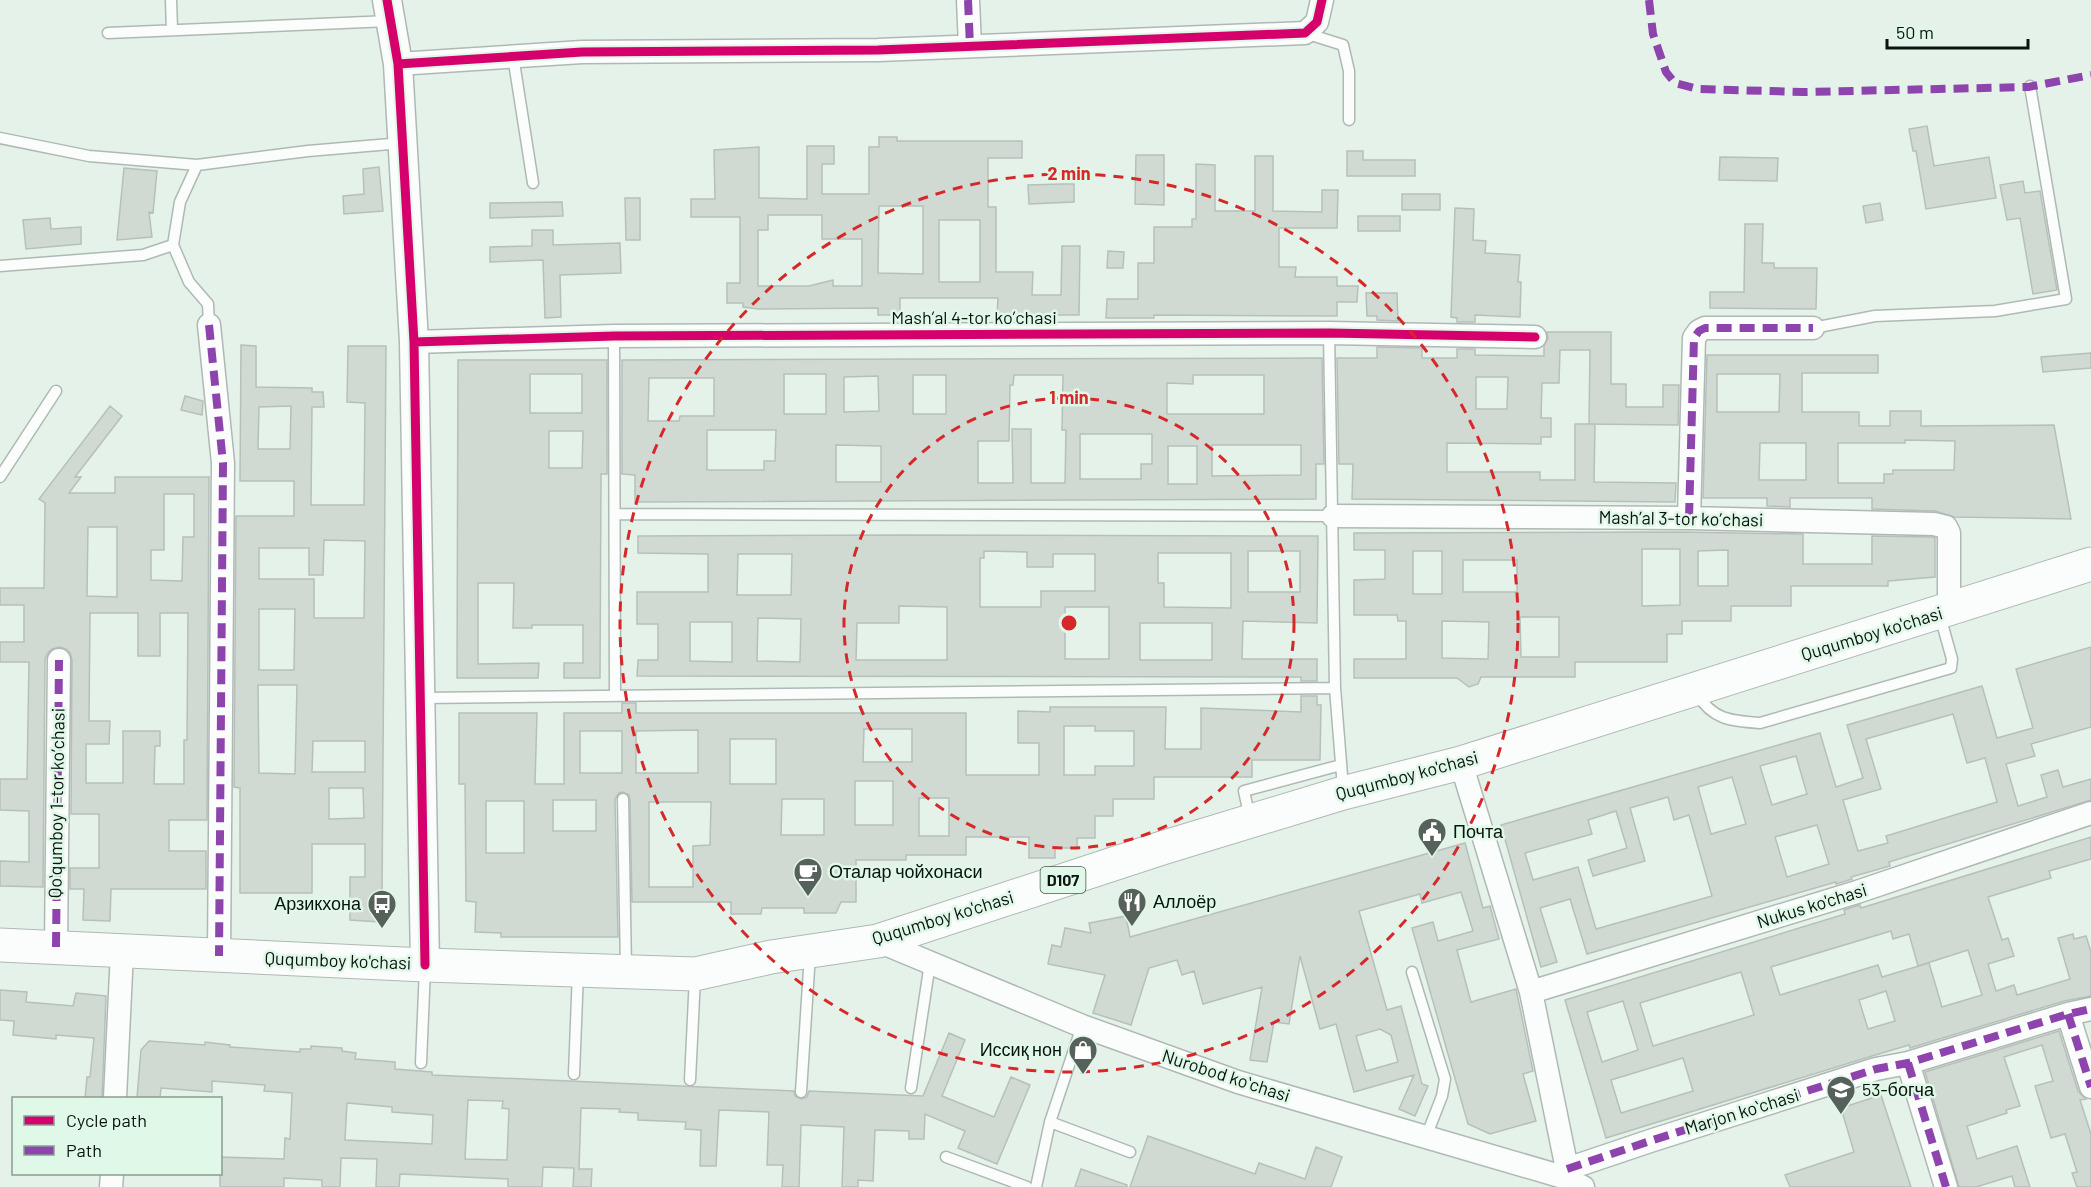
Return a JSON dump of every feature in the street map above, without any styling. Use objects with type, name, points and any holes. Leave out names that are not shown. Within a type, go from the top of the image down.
[{"type":"main road","name":"Ququmboy ko'chasi","points":[[0,945],[425,965],[695,974],[771,957],[878,941],[1250,821],[1342,779],[1461,763],[2091,564]]},
{"type":"street","points":[[968,0],[970,46]]},
{"type":"street","points":[[398,64],[582,52],[878,50],[1305,33],[1317,22],[1322,0]]},
{"type":"street","points":[[389,10],[398,64],[414,342],[425,965]]},
{"type":"street","points":[[209,325],[222,463],[219,956]]},
{"type":"street","points":[[1689,518],[1694,338],[1699,331],[1705,328],[1812,328]]},
{"type":"street","name":"Mashʼal 4-tor koʼchasi","points":[[414,342],[614,336],[1329,333],[1535,337]]},
{"type":"street","name":"Mashʼal 3-tor koʼchasi","points":[[1333,516],[1689,518],[1941,525],[1949,532],[1944,611]]},
{"type":"street","name":"Qoʻqumboy 1-tor koʼchasi","points":[[56,946],[59,660]]},
{"type":"street","points":[[1461,763],[1532,993],[1571,1178]]},
{"type":"street","name":"Nukus ko'chasi","points":[[1532,993],[1857,892],[2091,813]]},
{"type":"street","name":"Nurobod koʻchasi","points":[[878,941],[1082,1026],[1238,1082],[1571,1178]]},
{"type":"street","points":[[115,1097],[122,952]]},
{"type":"street","name":"Marjon koʻchasi","points":[[1571,1178],[1650,1141],[1876,1069],[1908,1063],[2091,1009]]},
{"type":"street","points":[[2068,1014],[2091,1087]]},
{"type":"street","points":[[1908,1063],[1946,1187]]},
{"type":"lane","points":[[171,0],[172,30]]},
{"type":"lane","points":[[108,33],[172,30],[389,10]]},
{"type":"lane","points":[[1305,33],[1343,45],[1349,71],[1349,120]]},
{"type":"lane","points":[[513,56],[533,183]]},
{"type":"lane","points":[[1812,328],[1875,316],[1995,311],[2066,299],[2030,86]]},
{"type":"lane","points":[[0,138],[89,156],[197,165],[308,151],[403,143]]},
{"type":"lane","points":[[197,165],[180,202],[173,245],[189,282],[208,304],[209,325]]},
{"type":"lane","points":[[0,266],[143,255],[173,245]]},
{"type":"lane","points":[[1329,333],[1335,688],[1342,779]]},
{"type":"lane","points":[[614,336],[615,695]]},
{"type":"lane","points":[[0,477],[56,391]]},
{"type":"lane","points":[[615,514],[1333,516]]},
{"type":"lane","points":[[1694,689],[1710,712],[1730,721],[1760,723],[1950,668],[1952,659],[1944,611]]},
{"type":"lane","points":[[422,698],[1335,688]]},
{"type":"lane","points":[[623,799],[626,972]]},
{"type":"lane","points":[[801,1092],[810,951]]},
{"type":"lane","points":[[911,1088],[930,963]]},
{"type":"lane","points":[[421,1063],[425,965]]},
{"type":"lane","points":[[574,1074],[578,969]]},
{"type":"lane","points":[[1412,972],[1445,1079],[1442,1096],[1426,1137]]},
{"type":"lane","points":[[690,1080],[695,974]]},
{"type":"lane","points":[[1036,1187],[1050,1122],[1082,1026]]},
{"type":"lane","points":[[1050,1122],[1130,1152]]},
{"type":"lane","points":[[946,1157],[1027,1187]]},
{"type":"building","points":[[1927,126],[1934,166],[1989,157],[1996,198],[1926,209],[1916,151],[1913,151],[1909,129]]},
{"type":"building","points":[[879,137],[897,137],[897,141],[1022,141],[1022,158],[988,158],[988,207],[996,207],[996,272],[1033,272],[1032,295],[1061,295],[1062,246],[1080,246],[1079,315],[997,315],[998,298],[900,298],[900,315],[878,315],[878,308],[758,309],[743,307],[743,303],[727,303],[727,283],[740,283],[740,217],[691,217],[691,199],[715,199],[714,150],[759,147],[759,198],[807,199],[807,146],[834,146],[834,164],[822,164],[822,194],[869,194],[869,147],[879,147]],"holes":[[[879,206],[923,206],[923,274],[878,273]],[[768,215],[822,215],[822,239],[862,239],[862,286],[833,286],[833,280],[809,286],[758,286],[758,230],[768,230]],[[939,220],[980,220],[980,282],[939,282]]]},
{"type":"building","points":[[1347,151],[1363,151],[1363,160],[1415,160],[1415,176],[1347,176]]},
{"type":"building","points":[[1136,155],[1164,155],[1164,205],[1135,204]]},
{"type":"building","points":[[1255,156],[1273,156],[1273,211],[1322,212],[1322,190],[1338,190],[1337,228],[1279,228],[1279,267],[1296,267],[1295,277],[1337,277],[1337,286],[1358,286],[1357,302],[1337,302],[1337,316],[1154,315],[1154,318],[1106,318],[1107,299],[1138,299],[1138,263],[1154,263],[1154,227],[1192,227],[1192,219],[1196,219],[1196,164],[1215,165],[1215,211],[1255,211]]},
{"type":"building","points":[[1720,157],[1778,158],[1777,181],[1719,180]]},
{"type":"building","points":[[379,167],[383,211],[344,214],[343,196],[364,194],[363,169]]},
{"type":"building","points":[[124,168],[157,171],[153,213],[149,212],[152,237],[117,240]]},
{"type":"building","points":[[2023,181],[2025,193],[2040,191],[2057,290],[2033,294],[2020,218],[2007,220],[2000,185]]},
{"type":"building","points":[[1074,184],[1074,202],[1029,204],[1028,185]]},
{"type":"building","points":[[1402,194],[1440,194],[1440,210],[1402,210]]},
{"type":"building","points":[[625,198],[640,198],[640,240],[626,240]]},
{"type":"building","points":[[562,202],[563,216],[490,218],[490,203]]},
{"type":"building","points":[[1880,203],[1883,220],[1866,223],[1863,206]]},
{"type":"building","points":[[1455,208],[1474,209],[1473,240],[1486,241],[1485,253],[1520,255],[1518,282],[1521,282],[1520,317],[1475,315],[1475,322],[1457,322],[1457,318],[1451,317]]},
{"type":"building","points":[[1358,216],[1400,216],[1400,231],[1358,231]]},
{"type":"building","points":[[50,218],[51,229],[81,227],[81,244],[26,249],[23,220]]},
{"type":"building","points":[[1745,224],[1763,224],[1762,263],[1774,263],[1774,268],[1817,268],[1816,309],[1710,308],[1710,292],[1744,292]]},
{"type":"building","points":[[532,230],[553,230],[553,245],[620,243],[621,273],[560,275],[561,317],[545,318],[543,260],[490,262],[490,247],[532,246]]},
{"type":"building","points":[[1108,251],[1124,252],[1123,268],[1107,268]]},
{"type":"building","points":[[1366,293],[1397,293],[1398,321],[1377,320],[1377,316],[1367,316]]},
{"type":"building","points":[[1547,332],[1611,332],[1611,384],[1626,384],[1626,407],[1663,407],[1663,385],[1679,385],[1678,425],[1595,424],[1594,482],[1676,483],[1675,502],[1352,499],[1353,464],[1339,464],[1337,358],[1377,358],[1377,347],[1422,348],[1422,358],[1457,358],[1457,349],[1475,349],[1475,355],[1544,356],[1544,346],[1548,338]],"holes":[[[1560,350],[1590,350],[1589,424],[1575,424],[1575,480],[1540,480],[1540,472],[1447,472],[1447,443],[1541,444],[1541,437],[1551,437],[1551,418],[1541,418],[1542,383],[1559,383]],[[1476,377],[1508,377],[1507,409],[1476,409]]]},
{"type":"building","points":[[241,345],[256,346],[256,387],[312,388],[312,392],[323,392],[324,407],[312,407],[311,505],[364,505],[365,403],[347,402],[348,346],[386,346],[380,922],[350,920],[350,877],[365,877],[365,844],[312,844],[312,893],[240,893],[240,788],[234,787],[236,516],[294,516],[294,481],[240,481]],"holes":[[[291,406],[290,449],[258,449],[259,407]],[[324,540],[365,541],[364,618],[314,618],[314,579],[259,579],[259,548],[309,548],[309,575],[323,575]],[[259,609],[295,609],[294,670],[259,670]],[[258,685],[297,685],[295,774],[259,773]],[[313,741],[365,741],[365,772],[312,772]],[[329,788],[363,788],[364,818],[329,819]]]},
{"type":"building","points":[[2091,353],[2091,368],[2043,372],[2041,357]]},
{"type":"building","points":[[1707,355],[1878,355],[1878,373],[1802,373],[1802,412],[1859,412],[1859,426],[1890,426],[1890,411],[1921,411],[1921,426],[2054,425],[2071,519],[1954,517],[1935,511],[1872,509],[1872,498],[1790,498],[1790,507],[1767,506],[1767,498],[1703,498]],"holes":[[[1717,374],[1780,374],[1779,412],[1717,412]],[[1905,440],[1955,441],[1954,470],[1893,470],[1893,474],[1884,474],[1884,483],[1838,483],[1838,443],[1905,443]],[[1760,443],[1806,443],[1806,480],[1759,480]]]},
{"type":"building","points":[[1322,358],[1324,464],[1316,464],[1316,499],[635,502],[635,475],[622,474],[622,360]],"holes":[[[784,374],[826,374],[826,414],[784,414]],[[913,375],[946,375],[946,414],[913,414]],[[1014,375],[1063,375],[1062,430],[1066,430],[1065,483],[1031,483],[1031,429],[1012,429],[1013,483],[978,483],[978,441],[1009,441],[1010,385],[1013,385]],[[1193,375],[1264,375],[1264,414],[1167,414],[1167,383],[1193,384]],[[878,376],[879,411],[844,412],[844,377]],[[649,378],[714,378],[714,416],[680,416],[679,421],[648,421]],[[707,430],[776,430],[775,461],[764,461],[764,470],[707,470]],[[1080,434],[1152,434],[1152,464],[1141,464],[1141,479],[1080,479]],[[836,445],[881,446],[881,482],[836,482]],[[1212,445],[1301,445],[1301,475],[1212,476]],[[1168,446],[1197,446],[1197,484],[1168,484]]]},
{"type":"building","points":[[458,360],[607,360],[607,474],[601,474],[600,678],[564,678],[564,663],[583,663],[583,625],[532,625],[532,628],[513,628],[514,583],[478,583],[478,664],[539,663],[538,678],[457,678]],"holes":[[[530,374],[582,374],[582,413],[530,413]],[[549,431],[583,431],[582,468],[549,468]]]},
{"type":"building","points":[[185,396],[203,401],[202,415],[181,410]]},
{"type":"building","points":[[110,406],[122,416],[75,477],[81,477],[69,493],[115,493],[115,477],[209,477],[207,820],[169,820],[169,851],[206,851],[206,889],[111,889],[110,921],[83,920],[84,889],[70,889],[70,868],[99,868],[99,814],[71,814],[72,660],[70,653],[60,647],[52,649],[45,660],[43,887],[0,886],[0,861],[29,862],[29,811],[0,810],[0,779],[27,779],[29,662],[0,662],[0,642],[24,642],[24,605],[0,605],[0,588],[44,588],[45,503],[39,499]],"holes":[[[164,494],[194,494],[194,537],[183,537],[182,581],[151,580],[151,550],[164,550]],[[88,527],[117,527],[117,597],[87,596]],[[90,613],[138,613],[138,656],[160,656],[160,613],[188,613],[187,740],[184,740],[184,784],[154,784],[155,746],[160,746],[160,731],[123,731],[123,783],[86,783],[86,744],[109,744],[110,721],[89,721]]]},
{"type":"building","points":[[1354,533],[1803,534],[1803,564],[1872,564],[1872,536],[1932,537],[1935,538],[1935,577],[1888,581],[1888,586],[1791,586],[1791,606],[1731,606],[1731,621],[1682,621],[1682,634],[1667,634],[1667,662],[1575,662],[1575,677],[1481,677],[1478,684],[1469,687],[1457,678],[1354,678],[1354,659],[1406,659],[1406,621],[1398,621],[1397,615],[1354,615],[1354,580],[1385,579],[1385,550],[1354,550]],"holes":[[[1642,549],[1680,549],[1680,605],[1642,606]],[[1728,550],[1728,586],[1698,586],[1698,551]],[[1413,551],[1442,551],[1442,594],[1413,594]],[[1463,560],[1517,560],[1517,592],[1463,592]],[[1520,617],[1559,617],[1559,657],[1521,657]],[[1442,621],[1489,622],[1488,659],[1442,658]]]},
{"type":"building","points":[[638,536],[1318,536],[1317,623],[1243,621],[1242,659],[1317,659],[1317,681],[1301,681],[1301,677],[637,676],[638,660],[658,660],[658,624],[637,624],[637,592],[708,592],[708,554],[638,553]],"holes":[[[984,551],[1027,552],[1027,567],[1053,567],[1053,554],[1095,554],[1095,591],[1041,591],[1041,607],[980,607],[980,558],[984,558]],[[1248,551],[1300,551],[1300,592],[1248,592]],[[1158,553],[1231,553],[1231,608],[1164,607],[1164,583],[1158,583]],[[738,554],[792,554],[791,595],[737,595]],[[899,606],[947,607],[947,660],[856,660],[857,623],[899,623]],[[1065,607],[1109,607],[1109,659],[1065,659]],[[758,618],[801,619],[800,662],[757,661]],[[690,622],[732,622],[732,662],[690,661]],[[1140,623],[1212,623],[1212,660],[1140,660]]]},
{"type":"building","points":[[2091,647],[2091,727],[2031,744],[2035,756],[2006,764],[2018,806],[2047,797],[2041,775],[2058,770],[2063,787],[2091,779],[2091,800],[1889,862],[1890,866],[1851,877],[1852,879],[1836,884],[1836,882],[1587,954],[1570,899],[1540,908],[1557,962],[1541,967],[1501,825],[1820,733],[1836,787],[1863,778],[1847,725],[1982,686],[1997,738],[2033,728],[2016,669]],"holes":[[[1953,714],[1967,763],[1985,758],[1997,802],[1886,836],[1888,843],[1858,851],[1843,800],[1881,789],[1866,739]],[[1796,756],[1807,794],[1772,805],[1760,766]],[[1732,777],[1746,824],[1711,834],[1698,787]],[[1668,797],[1674,820],[1689,815],[1712,896],[1596,929],[1578,867],[1533,880],[1525,853],[1592,834],[1588,820],[1616,811],[1627,848],[1588,860],[1593,876],[1645,861],[1630,808]],[[1817,825],[1829,864],[1787,877],[1775,837]]]},
{"type":"building","points":[[1301,696],[1317,696],[1317,705],[1321,705],[1320,760],[1252,760],[1252,777],[1154,777],[1154,799],[1113,799],[1113,816],[1095,816],[1095,838],[1077,838],[1077,848],[1055,848],[1055,858],[1029,858],[1029,837],[966,837],[966,855],[906,855],[906,860],[856,860],[856,902],[841,902],[836,913],[804,913],[804,908],[762,908],[761,914],[731,914],[731,902],[632,902],[630,799],[629,795],[623,792],[619,793],[615,799],[618,937],[501,937],[501,933],[475,932],[476,902],[466,901],[465,784],[459,784],[459,713],[537,713],[535,784],[564,784],[564,713],[622,713],[622,703],[636,703],[636,713],[966,713],[966,775],[1039,775],[1039,743],[1018,743],[1018,711],[1050,712],[1050,707],[1166,707],[1165,749],[1201,749],[1201,708],[1301,712]],"holes":[[[1064,726],[1095,726],[1095,731],[1134,731],[1134,766],[1095,766],[1095,775],[1064,775]],[[864,729],[912,729],[912,762],[863,762]],[[698,730],[698,773],[636,773],[636,731]],[[580,731],[622,731],[622,773],[580,773]],[[730,739],[776,739],[776,784],[730,784]],[[855,781],[893,781],[893,825],[855,825]],[[919,798],[949,798],[949,836],[919,836]],[[782,799],[824,799],[824,835],[781,835]],[[553,800],[596,800],[596,831],[553,831]],[[486,801],[524,801],[524,853],[486,853]],[[649,802],[711,802],[710,845],[693,846],[693,887],[649,887]]]},
{"type":"building","points":[[2091,837],[2091,859],[2049,871],[2051,878],[1988,897],[2002,940],[2008,938],[2014,956],[1988,964],[1996,991],[2014,985],[2017,995],[2070,979],[2058,938],[2073,934],[2074,939],[2086,936],[2091,952],[2091,996],[2064,1001],[1910,1048],[1909,1045],[1606,1138],[1565,1000],[1845,914],[1844,910],[1860,905],[1861,908]],"holes":[[[1891,931],[1893,939],[1909,934],[1918,966],[1968,950],[1982,995],[1942,1007],[1929,963],[1882,977],[1878,965],[1780,995],[1771,967]],[[1741,972],[1754,1015],[1653,1046],[1640,1003]],[[1886,991],[1895,1021],[1868,1029],[1859,1000]],[[1623,1001],[1638,1050],[1602,1062],[1587,1012]],[[1683,1058],[1693,1091],[1621,1113],[1611,1080]]]},
{"type":"building","points":[[1465,843],[1483,908],[1490,906],[1499,939],[1457,950],[1471,1002],[1516,989],[1533,1071],[1523,1074],[1536,1121],[1490,1134],[1468,1124],[1412,928],[1433,922],[1438,941],[1473,931],[1461,892],[1422,903],[1420,894],[1359,911],[1387,1010],[1401,1006],[1422,1084],[1428,1086],[1415,1116],[1399,1109],[1414,1075],[1354,1092],[1336,1024],[1320,1029],[1300,956],[1289,1024],[1274,1022],[1267,1062],[1250,1060],[1262,987],[1203,1004],[1194,971],[1182,975],[1177,960],[1149,968],[1131,1025],[1093,1013],[1105,975],[1048,964],[1052,945],[1061,947],[1065,928],[1091,933],[1089,923],[1126,916],[1130,937]],"holes":[[[1380,1029],[1391,1035],[1398,1062],[1366,1071],[1356,1036]]]},
{"type":"building","points":[[0,990],[27,992],[26,1002],[73,1006],[76,993],[106,996],[102,1097],[85,1097],[87,1077],[90,1077],[94,1038],[56,1035],[56,1039],[13,1035],[14,1021],[0,1020]]},
{"type":"building","points":[[2059,1031],[2078,1091],[2086,1099],[2080,1100],[2091,1134],[2091,1187],[2077,1187],[2072,1173],[2077,1172],[2065,1134],[2051,1138],[2035,1086],[2053,1081],[2042,1045],[2004,1057],[2020,1106],[2006,1110],[2007,1113],[1967,1126],[1977,1159],[2017,1146],[2030,1187],[2015,1187],[2012,1176],[1976,1187],[1959,1187],[1925,1072]]},
{"type":"building","points":[[949,1033],[965,1040],[942,1096],[994,1117],[1011,1077],[1030,1085],[997,1164],[958,1148],[965,1131],[925,1114],[924,1139],[909,1139],[909,1131],[875,1130],[873,1181],[858,1180],[858,1187],[842,1187],[844,1127],[801,1125],[799,1187],[782,1187],[783,1165],[767,1165],[769,1112],[719,1110],[716,1166],[700,1166],[701,1130],[685,1129],[686,1122],[638,1120],[638,1113],[619,1112],[620,1109],[581,1108],[579,1169],[592,1169],[591,1187],[573,1187],[574,1168],[543,1167],[542,1187],[508,1187],[508,1179],[400,1174],[399,1187],[376,1187],[377,1159],[341,1158],[340,1187],[322,1187],[322,1180],[284,1178],[284,1187],[220,1187],[222,1157],[284,1159],[285,1138],[290,1139],[292,1093],[264,1091],[265,1085],[212,1081],[212,1092],[161,1088],[160,1097],[137,1097],[141,1050],[149,1041],[205,1045],[205,1042],[230,1045],[230,1047],[300,1052],[300,1049],[311,1049],[311,1046],[342,1048],[342,1051],[356,1053],[355,1059],[395,1062],[395,1069],[432,1072],[432,1075],[794,1091],[795,1096],[801,1099],[807,1097],[809,1091],[923,1096]],"holes":[[[468,1100],[503,1101],[502,1108],[509,1109],[507,1160],[465,1159]],[[347,1103],[392,1107],[392,1112],[433,1115],[432,1144],[345,1140]]]},
{"type":"building","points":[[1881,1095],[1911,1187],[1790,1187],[1785,1175],[1854,1152],[1841,1108]]},
{"type":"building","points":[[1148,1136],[1255,1174],[1259,1163],[1305,1179],[1316,1147],[1342,1157],[1331,1187],[1130,1187]]},
{"type":"building","points":[[1081,1169],[1127,1185],[1127,1187],[1075,1187]]},
{"type":"marked path","points":[[968,0],[970,46]]},
{"type":"marked path","points":[[1649,0],[1653,34],[1666,72],[1675,83],[1698,89],[1803,92],[2028,87],[2091,75]]},
{"type":"marked path","points":[[209,325],[223,463],[219,956]]},
{"type":"marked path","points":[[1689,518],[1694,338],[1699,331],[1705,328],[1813,328]]},
{"type":"marked path","points":[[56,947],[59,660]]},
{"type":"marked path","points":[[1567,1169],[1876,1069],[1908,1063],[2091,1009]]},
{"type":"marked path","points":[[2068,1014],[2091,1087]]},
{"type":"marked path","points":[[1908,1063],[1946,1187]]},
{"type":"cycle path","points":[[387,0],[398,64],[414,342],[425,965]]},
{"type":"cycle path","points":[[398,64],[582,52],[878,50],[1305,33],[1317,22],[1322,0]]},
{"type":"cycle path","points":[[414,342],[614,336],[1329,333],[1535,337]]},
{"type":"place","name":"Почта","points":[[1432,858]]},
{"type":"place","name":"Оталар чойхонаси","points":[[808,898]]},
{"type":"place","name":"Аллоёр","points":[[1132,928]]},
{"type":"place","name":"Арзикхона","points":[[382,930]]},
{"type":"place","name":"Иссиқ нон","points":[[1083,1076]]},
{"type":"place","name":"53-богча","points":[[1841,1116]]}]
